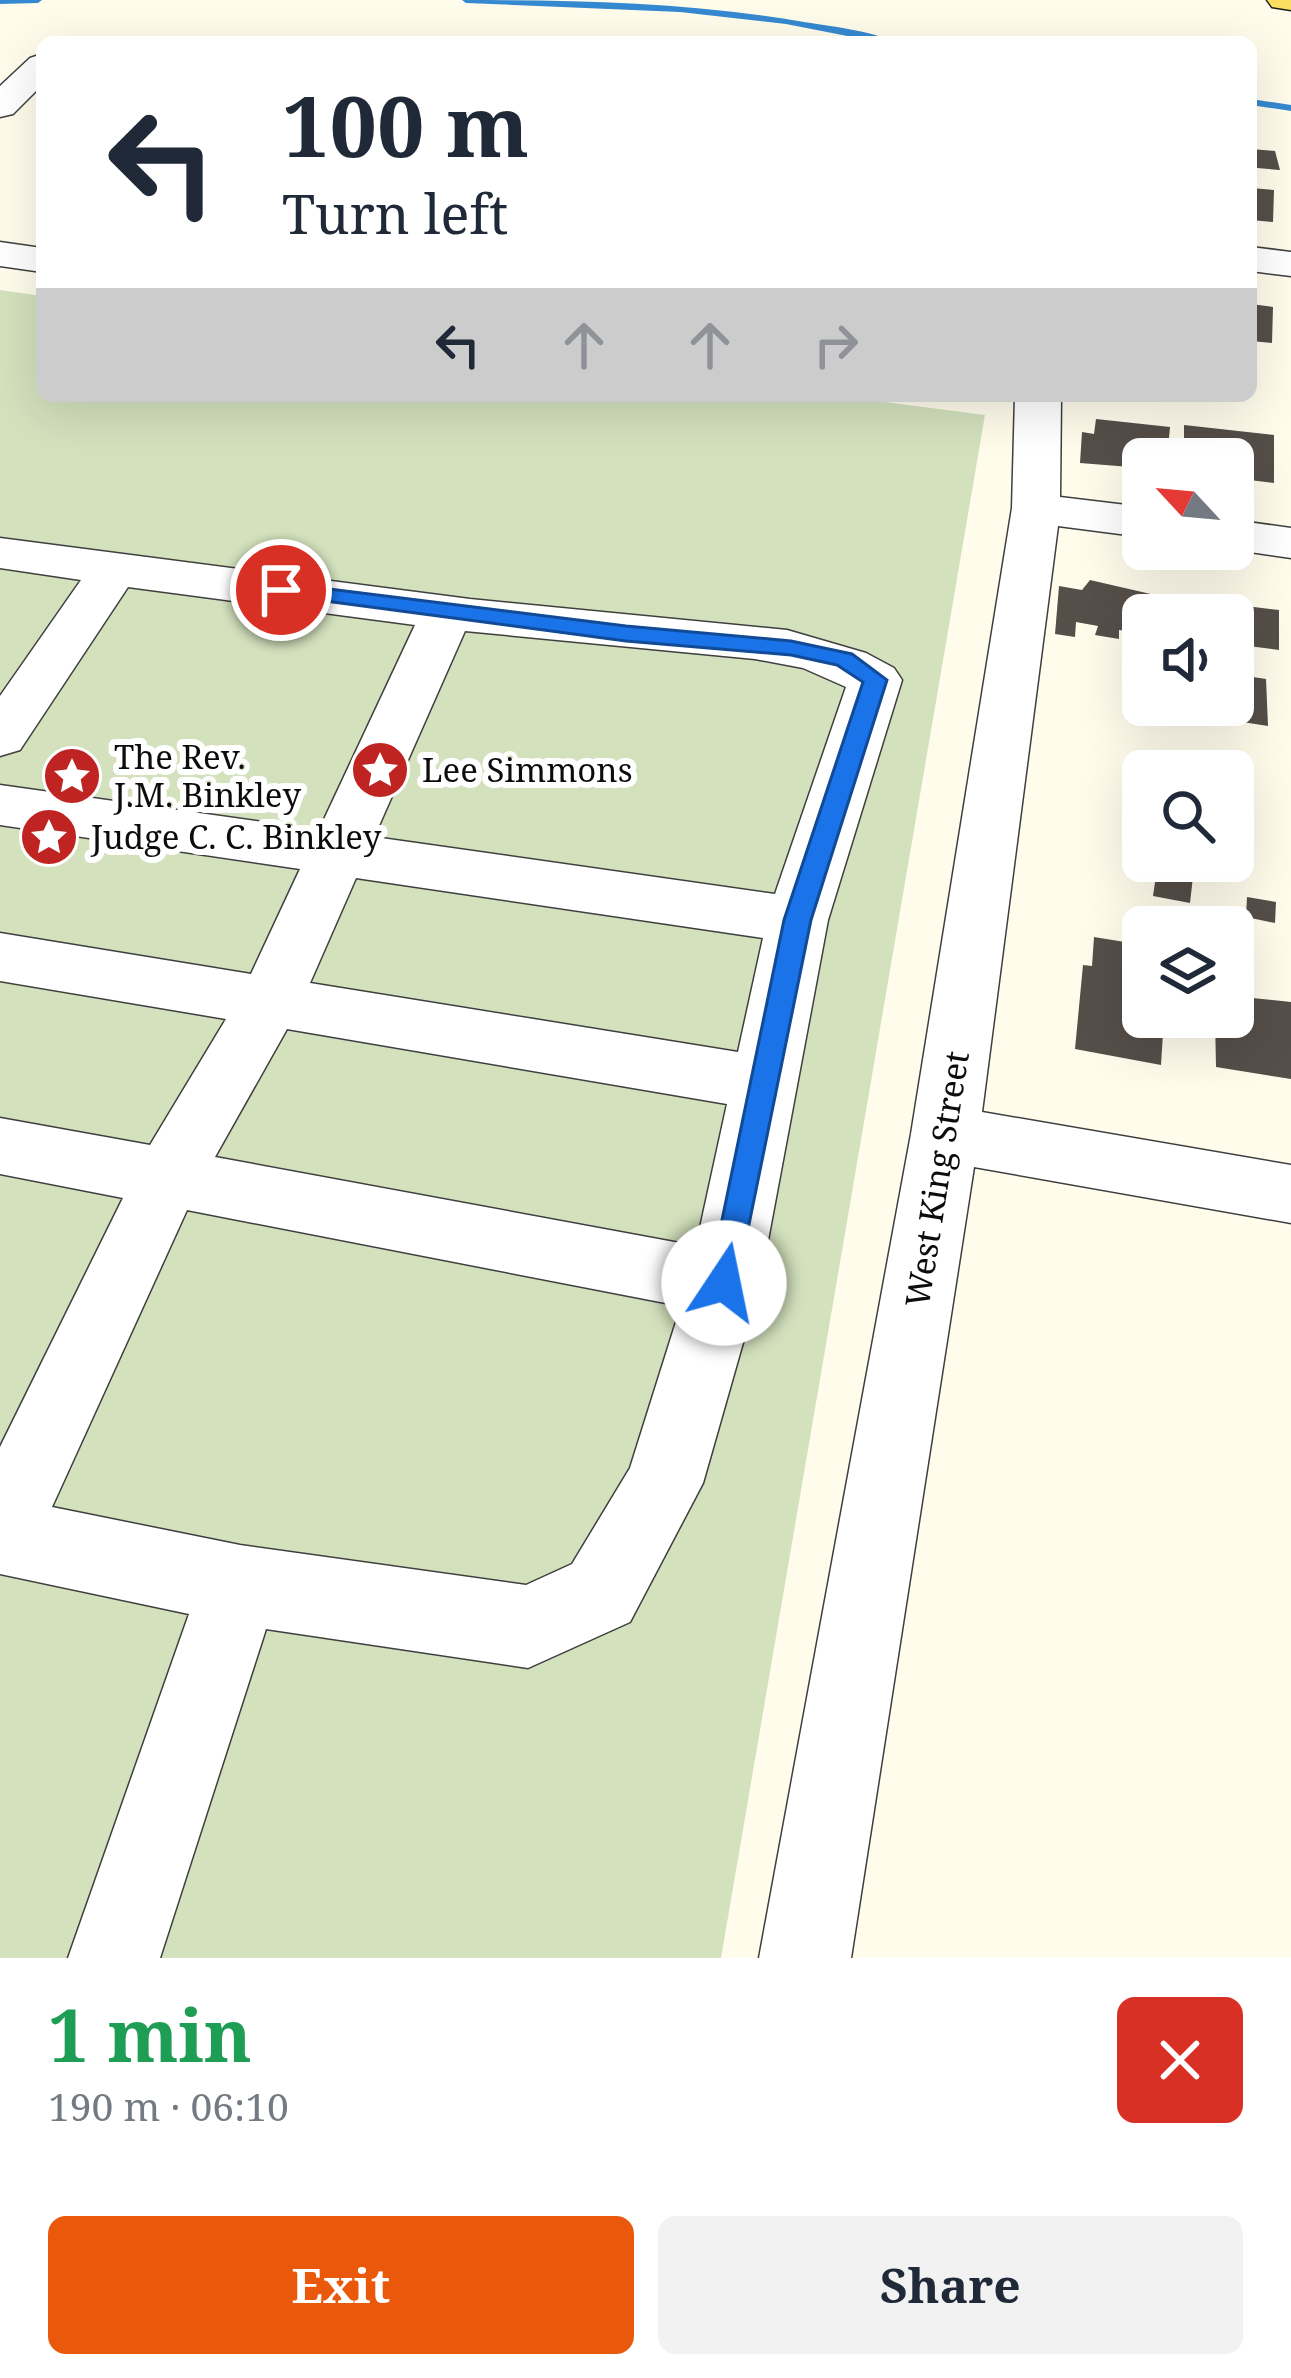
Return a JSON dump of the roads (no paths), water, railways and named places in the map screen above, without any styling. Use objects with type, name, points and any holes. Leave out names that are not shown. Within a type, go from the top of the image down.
[{"type":"street","points":[[0,106],[36,71]]},
{"type":"street","points":[[0,122],[36,126]]},
{"type":"street","points":[[0,254],[36,259]]},
{"type":"street","points":[[1257,260],[1291,264]]},
{"type":"street","name":"West King Street","points":[[805,1958],[945,1134],[1036,508],[1038,402]]},
{"type":"street","points":[[1036,508],[1122,519]]},
{"type":"street","points":[[1254,538],[1291,543]]},
{"type":"street","points":[[0,553],[791,648],[844,659],[875,680],[797,920],[724,1283],[664,1483],[601,1593],[528,1627],[240,1585],[0,1533],[167,1178],[268,1003],[448,610]]},
{"type":"street","points":[[0,737],[114,570]]},
{"type":"street","points":[[0,806],[797,920]]},
{"type":"street","points":[[0,956],[762,1083]]},
{"type":"street","points":[[945,1134],[1291,1194]]},
{"type":"street","points":[[0,1146],[724,1283]]},
{"type":"street","points":[[115,1958],[240,1585]]},
{"type":"waterway","points":[[0,1],[38,0]]},
{"type":"waterway","points":[[466,0],[680,9],[786,21],[862,36]]},
{"type":"waterway","points":[[1257,103],[1291,108]]},
{"type":"place","name":"Lee Simmons","points":[[380,770]]},
{"type":"place","name":"The Rev. J.M. Binkley","points":[[72,776]]},
{"type":"place","name":"Judge C. C. Binkley","points":[[49,837]]}]
